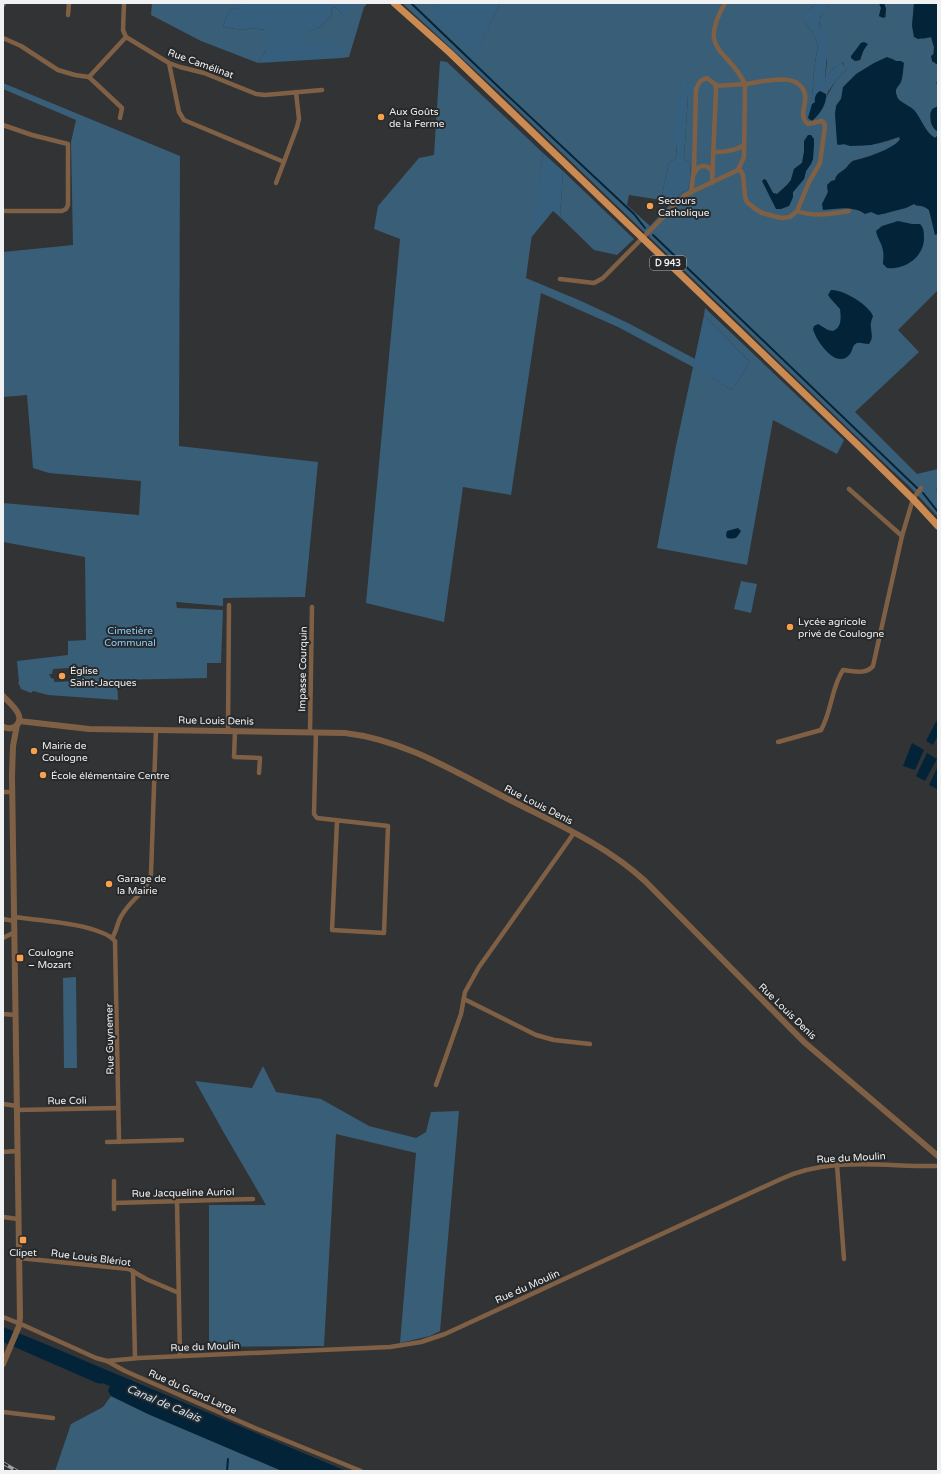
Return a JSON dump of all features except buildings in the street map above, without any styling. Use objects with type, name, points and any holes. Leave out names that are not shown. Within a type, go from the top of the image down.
[{"type":"main road","name":"D 943","points":[[394,3],[449,52],[913,499],[938,526]]},
{"type":"street","points":[[68,15],[69,3]]},
{"type":"street","points":[[89,78],[126,37],[123,30],[124,3]]},
{"type":"street","points":[[716,86],[745,84],[770,80],[788,80],[796,82],[802,87],[805,93],[804,121],[808,124],[822,121],[824,122],[824,139],[820,163],[797,211],[790,217],[782,218],[762,213],[747,202],[745,197],[743,175],[745,84],[740,74],[719,51],[714,41],[715,27],[719,13],[725,3]]},
{"type":"street","name":"Rue Camélinat","points":[[126,37],[169,63],[204,73],[260,95],[322,90]]},
{"type":"street","points":[[3,38],[21,46],[58,70],[89,78],[122,108],[120,118]]},
{"type":"street","points":[[169,63],[179,112],[184,120],[284,162]]},
{"type":"street","points":[[691,192],[693,177],[696,90],[701,80],[706,78],[711,80],[716,86],[712,183]]},
{"type":"street","points":[[276,183],[298,122],[296,92]]},
{"type":"street","points":[[3,125],[32,135],[68,144],[68,205],[66,209],[62,211],[3,211]]},
{"type":"street","points":[[714,152],[726,151],[744,145]]},
{"type":"street","points":[[560,279],[594,283],[603,278],[685,196],[738,170],[744,157]]},
{"type":"street","points":[[693,177],[698,167],[702,166],[707,166],[710,168],[712,173]]},
{"type":"street","points":[[738,170],[741,171],[743,175]]},
{"type":"street","points":[[797,211],[810,214],[849,211]]},
{"type":"street","points":[[778,742],[820,730],[826,721],[837,680],[843,670],[865,671],[873,666],[902,536],[913,499],[921,488]]},
{"type":"street","points":[[849,489],[902,536]]},
{"type":"street","points":[[228,730],[230,605]]},
{"type":"street","name":"Impasse Courquin","points":[[312,607],[314,814],[317,818],[337,820],[388,826],[384,933],[332,930],[337,820]]},
{"type":"street","points":[[3,696],[18,713],[18,723],[13,746]]},
{"type":"street","name":"Rue Louis Denis","points":[[3,726],[11,729],[18,723],[79,728],[313,731],[360,735],[407,748],[574,833],[612,854],[635,872],[804,1042],[938,1156]]},
{"type":"street","points":[[3,726],[11,736],[13,746],[19,1258],[19,1326],[3,1364]]},
{"type":"street","points":[[3,919],[89,928],[112,938],[116,932],[123,913],[143,892],[148,884],[151,874],[156,729]]},
{"type":"street","points":[[235,730],[234,757],[260,758],[259,773]]},
{"type":"street","points":[[3,792],[13,792]]},
{"type":"street","points":[[436,1085],[461,1014],[466,989],[479,967],[574,833]]},
{"type":"street","points":[[3,938],[15,932]]},
{"type":"street","name":"Rue Guynemer","points":[[112,938],[115,941],[116,948],[119,1142]]},
{"type":"street","points":[[464,999],[536,1035],[554,1040],[590,1044]]},
{"type":"street","points":[[3,1014],[16,1015]]},
{"type":"street","name":"Rue Coli","points":[[3,1104],[17,1108],[118,1108]]},
{"type":"street","points":[[106,1142],[182,1140]]},
{"type":"street","points":[[3,1152],[17,1152]]},
{"type":"street","name":"Rue du Moulin","points":[[107,1361],[120,1361],[135,1358],[390,1347],[421,1342],[445,1334],[786,1177],[809,1169],[837,1165],[886,1164],[938,1166]]},
{"type":"street","points":[[837,1165],[844,1260]]},
{"type":"street","points":[[114,1181],[114,1209]]},
{"type":"street","name":"Rue Jacqueline Auriol","points":[[114,1202],[253,1199]]},
{"type":"street","points":[[177,1201],[180,1356]]},
{"type":"street","points":[[3,1217],[18,1219]]},
{"type":"street","name":"Rue Louis Blériot","points":[[19,1258],[125,1269],[133,1271],[146,1279],[179,1293]]},
{"type":"street","points":[[133,1271],[135,1358]]},
{"type":"street","name":"Rue du Grand Large","points":[[3,1317],[19,1326],[96,1358],[107,1361],[125,1371],[241,1422],[361,1471]]},
{"type":"street","points":[[3,1412],[53,1418]]},
{"type":"green space","points":[[152,3],[241,3],[239,8],[229,10],[223,27],[243,30],[251,28],[266,30],[266,50],[258,63],[201,41],[151,15]]},
{"type":"green space","points":[[349,3],[368,3],[364,7],[349,57],[342,58],[342,49],[302,45],[302,34],[320,27],[332,15],[331,11],[334,7],[339,10],[342,15],[349,11]]},
{"type":"green space","points":[[402,3],[437,3],[429,14],[476,54],[500,3],[816,3],[804,14],[804,21],[812,31],[818,45],[812,97],[807,118],[811,120],[822,105],[836,80],[848,68],[844,67],[843,62],[833,69],[825,80],[827,62],[819,20],[829,6],[828,3],[879,3],[881,8],[879,16],[883,18],[886,17],[884,3],[914,4],[912,26],[923,39],[931,37],[934,47],[932,61],[938,65],[938,82],[936,82],[938,87],[938,106],[930,113],[932,125],[937,131],[937,136],[935,138],[929,134],[914,110],[898,99],[896,93],[896,61],[891,58],[841,99],[836,106],[841,145],[870,145],[899,137],[899,142],[885,150],[852,161],[839,173],[835,180],[827,188],[828,192],[822,205],[884,214],[914,204],[917,206],[922,205],[929,210],[936,235],[938,233],[938,290],[898,330],[919,352],[855,412],[917,474],[938,469],[938,489],[936,489],[938,492],[938,517],[909,486],[505,98]],"holes":[[[861,43],[866,47],[860,60],[855,61],[852,56]],[[681,82],[692,83],[692,95],[688,95],[684,159],[690,163],[691,177],[688,189],[679,195],[650,226],[627,205],[629,195],[661,200],[669,162],[676,159]],[[804,141],[813,152],[813,159],[806,171],[804,179],[793,192],[793,197],[789,206],[772,200],[766,188],[766,180],[773,193],[777,194],[791,180],[794,169],[802,163]]]},
{"type":"green space","points":[[440,61],[447,62],[543,153],[526,278],[581,301],[630,324],[695,359],[694,367],[732,390],[750,362],[704,315],[705,308],[844,440],[837,454],[773,420],[747,565],[657,548],[676,446],[693,367],[618,327],[541,293],[511,495],[463,487],[444,622],[366,603],[400,239],[374,229],[378,206],[419,158],[434,155]]},
{"type":"green space","name":"Cimetière Communal","points":[[3,83],[180,156],[179,446],[318,462],[305,597],[223,598],[223,606],[176,602],[177,608],[223,610],[221,663],[207,663],[207,678],[117,680],[118,700],[48,695],[33,691],[31,693],[21,689],[18,682],[17,661],[68,655],[68,641],[86,640],[85,557],[3,542],[3,503],[139,515],[141,481],[49,473],[33,468],[27,395],[3,397],[3,252],[73,245],[71,142],[76,120],[3,89]],"holes":[[[69,668],[75,673],[76,681],[54,682],[54,679],[51,678],[49,674],[52,674],[53,669]]]},
{"type":"green space","points":[[563,171],[634,239],[617,255],[594,250],[560,217]]},
{"type":"green space","points":[[741,581],[757,584],[751,613],[734,609]]},
{"type":"green space","points":[[76,977],[77,1068],[64,1068],[63,978]]},
{"type":"green space","points":[[263,1066],[276,1092],[321,1099],[369,1126],[416,1138],[426,1132],[431,1112],[459,1111],[440,1331],[430,1336],[400,1343],[416,1153],[336,1134],[324,1346],[209,1347],[209,1205],[266,1205],[195,1081],[252,1088]]},
{"type":"green space","points":[[111,1396],[148,1414],[282,1471],[55,1471],[71,1424],[103,1407]]},
{"type":"shaded area","points":[[241,3],[349,3],[349,11],[347,16],[342,15],[339,10],[334,7],[331,11],[332,15],[320,27],[303,34],[306,40],[302,45],[333,44],[343,49],[342,58],[258,63],[266,50],[266,30],[251,28],[243,30],[223,27],[229,10],[238,8]]},
{"type":"shaded area","points":[[437,3],[500,3],[476,55],[428,14]]},
{"type":"shaded area","points":[[816,3],[828,3],[829,6],[826,13],[822,15],[820,20],[820,27],[826,30],[828,40],[825,79],[833,69],[842,62],[844,67],[849,67],[836,80],[828,92],[818,116],[811,120],[807,118],[807,110],[812,97],[818,45],[812,31],[804,21],[804,13]]},
{"type":"shaded area","points":[[681,81],[692,83],[692,95],[688,95],[684,159],[690,163],[691,177],[688,189],[679,195],[669,207],[661,200],[669,162],[676,159],[677,145],[671,134]]},
{"type":"shaded area","points":[[543,153],[563,171],[560,217],[553,211],[530,239]]},
{"type":"shaded area","points":[[704,315],[750,362],[732,390],[693,367]]},
{"type":"water","points":[[879,3],[884,3],[886,9],[884,18],[879,16],[881,8]]},
{"type":"water","points":[[913,3],[938,3],[938,65],[932,61],[931,56],[934,54],[934,47],[931,37],[918,39],[914,37],[912,26]]},
{"type":"water","points":[[864,42],[868,44],[864,49],[860,60],[855,61],[851,58],[851,56],[861,43]]},
{"type":"water","points":[[887,57],[904,63],[901,82],[896,90],[898,99],[914,110],[928,132],[935,138],[937,136],[937,131],[933,127],[931,115],[932,109],[938,106],[938,233],[935,235],[929,210],[925,207],[914,204],[906,208],[878,215],[871,212],[865,214],[855,209],[839,208],[823,210],[822,204],[828,192],[827,185],[831,181],[835,180],[838,174],[853,161],[871,156],[893,146],[900,139],[899,137],[871,145],[850,146],[844,144],[838,145],[837,143],[835,114],[836,106],[841,99],[843,87],[856,74]]},
{"type":"water","points":[[820,91],[826,94],[826,98],[820,112],[812,121],[808,118],[812,104],[815,102],[817,93]]},
{"type":"water","points":[[808,135],[811,135],[814,139],[813,159],[811,164],[806,171],[804,179],[793,192],[793,197],[789,206],[776,209],[762,181],[764,179],[766,180],[773,193],[777,194],[787,185],[791,180],[794,169],[802,163],[804,141]]},
{"type":"water","points":[[898,221],[920,224],[924,232],[923,245],[921,251],[912,261],[900,267],[887,268],[883,264],[882,248],[876,231],[882,226]]},
{"type":"water","points":[[831,290],[842,292],[855,298],[871,312],[873,316],[871,324],[871,342],[869,344],[855,344],[850,354],[845,358],[839,359],[833,357],[823,347],[813,329],[814,326],[818,324],[828,330],[833,331],[839,325],[841,319],[840,309],[828,295]]},
{"type":"water","points":[[738,528],[741,531],[736,538],[727,538],[727,531]]},
{"type":"water","points":[[937,720],[938,735],[933,745],[926,741]]},
{"type":"water","points":[[912,743],[924,750],[915,770],[903,766]]},
{"type":"water","points":[[927,753],[937,759],[925,781],[916,776]]},
{"type":"water","points":[[938,766],[938,788],[937,789],[929,785]]},
{"type":"water","name":"Canal de Calais","points":[[3,1327],[346,1471],[282,1471],[148,1414],[111,1396],[108,1391],[110,1386],[97,1383],[3,1342]]},
{"type":"waterway","points":[[411,3],[634,214],[645,228]]},
{"type":"waterway","points":[[653,235],[917,488]]},
{"type":"waterway","points":[[923,493],[938,512]]},
{"type":"waterway","points":[[227,1471],[228,1459]]},
{"type":"railway","points":[[3,1463],[17,1471]]},
{"type":"place","name":"Aux Goûts de la Ferme","points":[[381,117]]},
{"type":"place","name":"Secours Catholique","points":[[650,206]]},
{"type":"place","name":"Lycée agricole privé de Coulogne","points":[[790,627]]},
{"type":"place","name":"Église Saint-Jacques","points":[[62,676]]},
{"type":"place","name":"Mairie de Coulogne","points":[[34,751]]},
{"type":"place","name":"École élémentaire Centre","points":[[43,775]]},
{"type":"place","name":"Garage de la Mairie","points":[[109,884]]},
{"type":"place","name":"Coulogne – Mozart","points":[[20,958]]},
{"type":"place","name":"Clipet","points":[[23,1240]]}]
